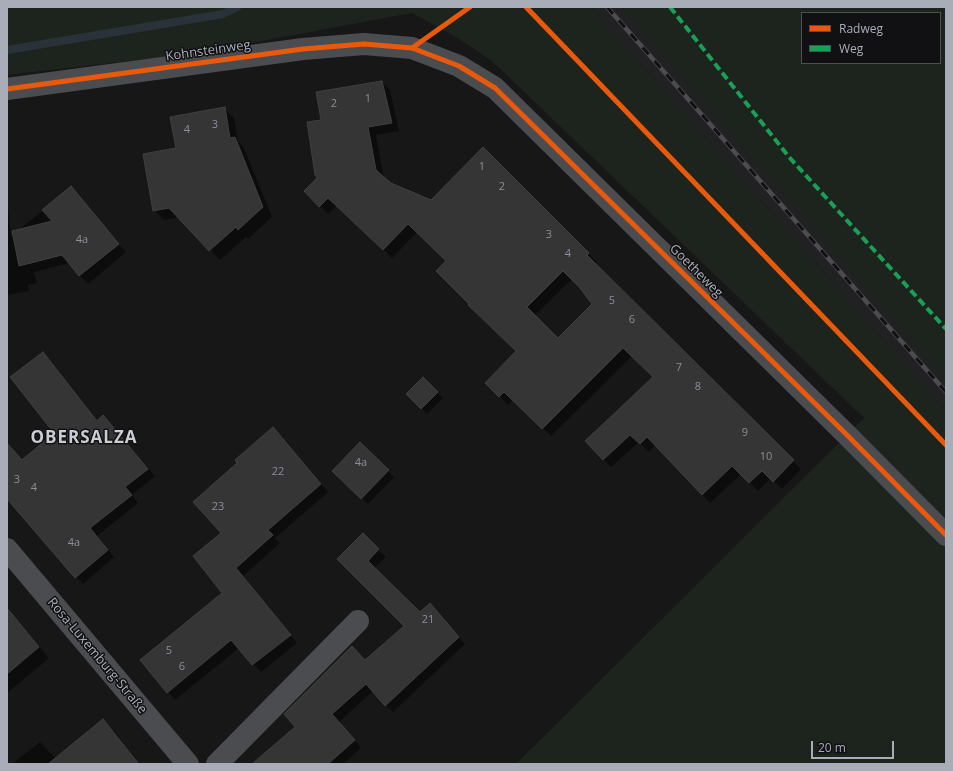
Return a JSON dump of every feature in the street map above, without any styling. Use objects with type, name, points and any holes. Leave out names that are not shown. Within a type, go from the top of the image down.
[{"type":"street","name":"Kohnsteinweg","points":[[7,89],[303,50],[364,44],[412,48]]},
{"type":"street","name":"Goetheweg","points":[[412,48],[459,66],[496,88],[842,430],[946,535]]},
{"type":"street","name":"Rosa-Luxemburg-Straße","points":[[7,549],[188,764]]},
{"type":"street","points":[[217,764],[358,621]]},
{"type":"shaded area","points":[[7,7],[591,7],[946,411],[946,764],[516,764],[864,418],[492,61],[458,38],[412,13],[197,53],[7,75]]},
{"type":"shaded area","points":[[591,7],[621,7],[946,381],[946,411]]},
{"type":"shaded area","points":[[621,7],[946,7],[946,381],[927,360]]},
{"type":"building","points":[[382,81],[392,123],[368,127],[376,170],[391,183],[431,200],[483,147],[589,253],[587,255],[794,460],[773,482],[762,471],[749,483],[732,466],[702,495],[647,437],[640,444],[630,435],[603,460],[585,441],[653,377],[623,348],[542,429],[504,392],[499,397],[485,383],[516,351],[468,305],[469,304],[436,271],[446,261],[408,224],[383,250],[328,198],[319,207],[304,191],[317,178],[315,175],[307,122],[321,120],[316,92]],"holes":[[[563,271],[579,287],[592,304],[558,338],[527,307]]]},
{"type":"building","points":[[225,107],[230,138],[235,137],[263,207],[238,230],[236,227],[209,251],[169,208],[153,211],[143,154],[176,148],[170,117]]},
{"type":"building","points":[[71,186],[119,244],[79,276],[62,255],[19,266],[12,231],[52,221],[42,210]]},
{"type":"building","points":[[43,352],[97,421],[103,415],[148,469],[125,487],[132,495],[90,528],[108,550],[75,578],[7,499],[7,443],[22,460],[54,433],[10,377]]},
{"type":"building","points":[[423,377],[438,392],[421,409],[406,394]]},
{"type":"building","points":[[273,427],[321,484],[268,530],[273,535],[236,568],[291,635],[252,665],[231,640],[167,693],[140,660],[222,593],[193,556],[221,533],[193,502],[237,463],[235,460]]},
{"type":"building","points":[[360,442],[389,470],[361,499],[332,471]]},
{"type":"building","points":[[363,533],[379,549],[368,561],[420,612],[430,603],[459,637],[385,706],[366,684],[332,714],[355,740],[328,764],[252,764],[295,727],[284,714],[352,646],[365,660],[404,626],[337,559]]},
{"type":"building","points":[[7,608],[39,647],[7,674]]},
{"type":"building","points":[[103,719],[139,764],[48,764]]},
{"type":"waterway","points":[[7,50],[223,14],[237,7]]},
{"type":"railway","points":[[607,7],[946,392]]},
{"type":"marked path","points":[[670,7],[789,157],[946,329]]},
{"type":"cycle path","points":[[412,48],[470,7]]},
{"type":"cycle path","points":[[526,7],[946,445]]},
{"type":"cycle path","points":[[7,89],[303,49],[364,44],[412,48],[459,66],[495,88],[847,435],[946,535]]},
{"type":"district","name":"OBERSALZA","points":[[84,438]]}]
